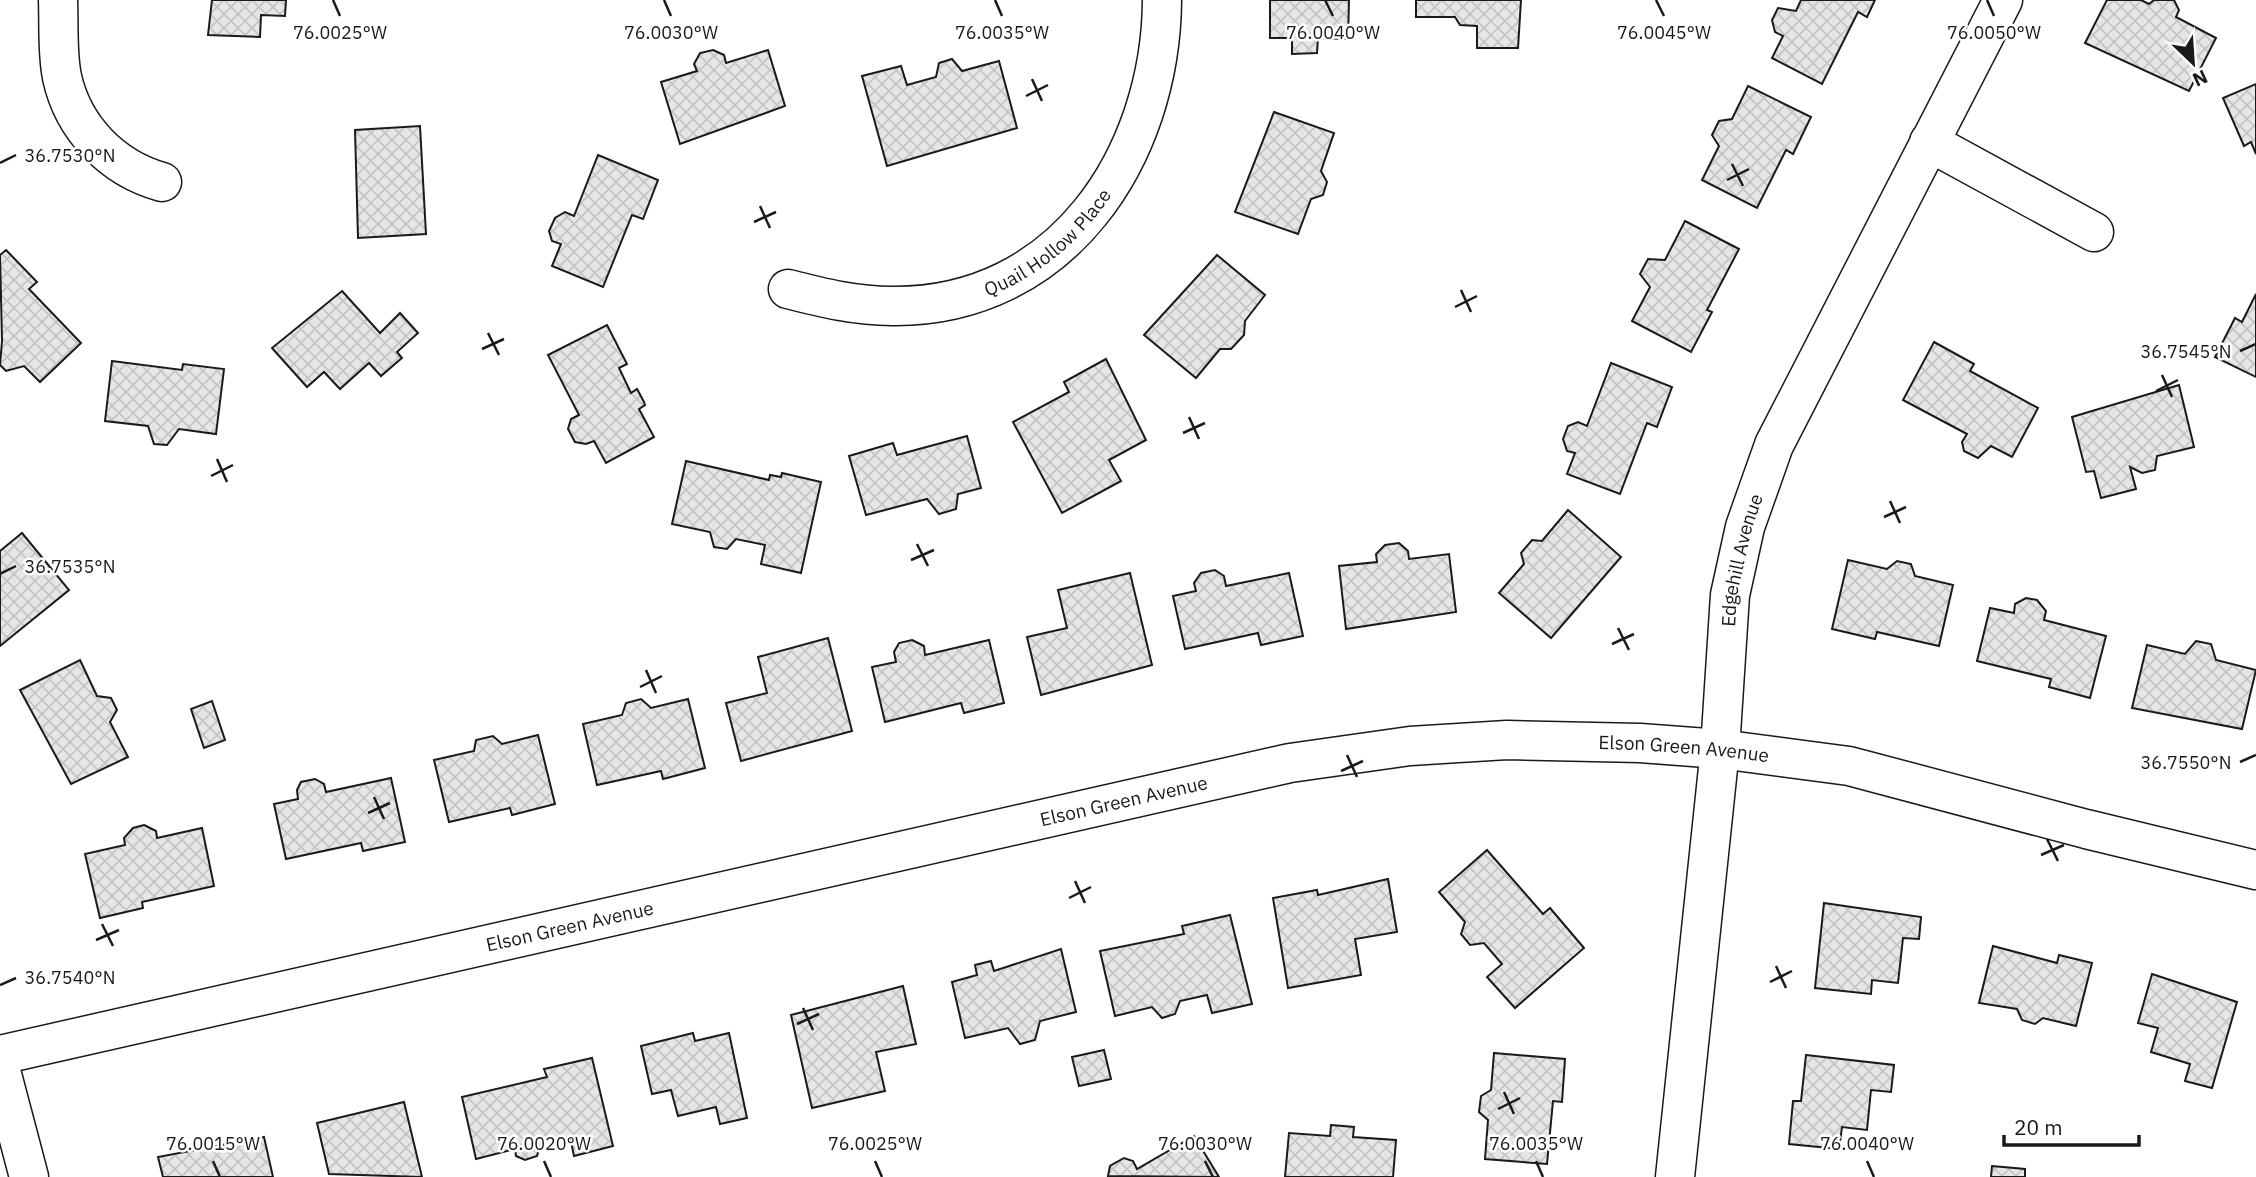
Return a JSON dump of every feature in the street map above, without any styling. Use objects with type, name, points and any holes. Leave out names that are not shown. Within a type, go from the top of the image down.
[{"type":"street","points":[[58,0],[61,76],[74,112],[91,138],[114,159],[162,182]]},
{"type":"street","name":"Quail Hollow Place","points":[[788,289],[840,303],[894,307],[948,300],[980,291],[1038,264],[1096,206],[1128,156],[1150,102],[1162,44],[1163,0]]},
{"type":"street","name":"Edgehill Avenue","points":[[1675,1177],[1720,749],[1730,595],[1745,527],[1774,446],[2003,0]]},
{"type":"street","points":[[1929,142],[2094,232]]},
{"type":"street","name":"Elson Green Avenue","points":[[0,1055],[1290,763],[1410,746],[1507,740],[1640,743],[1720,749],[1849,766],[2087,829],[2256,870]]},
{"type":"street","points":[[0,1067],[29,1177]]},
{"type":"building","points":[[212,0],[286,0],[285,16],[261,15],[260,37],[208,35]]},
{"type":"building","points":[[1270,0],[1349,0],[1348,39],[1318,38],[1317,53],[1292,54],[1292,38],[1270,38]]},
{"type":"building","points":[[1416,0],[1521,0],[1518,48],[1477,48],[1477,26],[1460,25],[1455,17],[1416,17]]},
{"type":"building","points":[[1801,0],[1875,0],[1867,17],[1858,12],[1822,84],[1772,58],[1783,36],[1775,32],[1772,20],[1778,8],[1796,11]]},
{"type":"building","points":[[2107,0],[2141,0],[2149,4],[2154,0],[2174,0],[2179,10],[2176,17],[2216,38],[2189,91],[2085,43]]},
{"type":"building","points":[[713,50],[724,55],[726,63],[768,50],[785,106],[680,144],[661,82],[697,71],[694,64],[700,53]]},
{"type":"building","points":[[952,59],[962,71],[999,61],[1017,128],[887,166],[862,76],[901,66],[907,85],[936,77],[939,63]]},
{"type":"building","points":[[2256,84],[2256,154],[2251,142],[2244,146],[2223,98]]},
{"type":"building","points":[[1748,86],[1811,117],[1793,154],[1786,150],[1757,208],[1702,180],[1719,146],[1712,135],[1719,121],[1732,119]]},
{"type":"building","points":[[1274,112],[1334,133],[1321,171],[1327,182],[1323,195],[1311,199],[1298,234],[1235,212]]},
{"type":"building","points":[[420,126],[426,234],[358,238],[355,130]]},
{"type":"building","points":[[598,155],[658,180],[643,219],[632,215],[603,287],[552,266],[561,244],[552,241],[549,231],[555,218],[565,212],[574,216]]},
{"type":"building","points":[[1685,221],[1739,249],[1707,310],[1712,312],[1691,352],[1632,321],[1650,287],[1640,274],[1648,259],[1665,260]]},
{"type":"building","points":[[6,250],[37,282],[29,289],[81,343],[40,382],[24,366],[6,371],[0,365],[0,255]]},
{"type":"building","points":[[1217,255],[1265,295],[1245,321],[1244,335],[1231,349],[1220,349],[1196,378],[1144,335]]},
{"type":"building","points":[[342,291],[380,333],[400,313],[418,333],[397,352],[402,358],[381,376],[369,363],[340,389],[324,372],[307,387],[272,348]]},
{"type":"building","points":[[2256,294],[2256,377],[2215,357],[2235,318],[2242,322]]},
{"type":"building","points":[[607,325],[627,364],[619,368],[631,393],[637,389],[644,402],[645,405],[639,409],[654,437],[606,463],[594,441],[586,444],[575,442],[568,429],[571,419],[579,415],[548,355]]},
{"type":"building","points":[[1934,342],[1974,364],[1970,371],[2038,408],[2012,457],[1991,446],[1978,458],[1964,451],[1962,442],[1967,434],[1903,400]]},
{"type":"building","points":[[1106,359],[1146,440],[1109,460],[1121,481],[1062,513],[1013,422],[1069,392],[1064,382]]},
{"type":"building","points":[[112,361],[182,370],[183,364],[224,369],[216,434],[179,429],[167,445],[154,444],[148,426],[105,421]]},
{"type":"building","points":[[1611,363],[1672,387],[1657,427],[1647,423],[1620,494],[1567,474],[1575,453],[1567,451],[1563,439],[1568,426],[1578,422],[1587,426]]},
{"type":"building","points":[[2179,385],[2194,447],[2157,456],[2155,470],[2142,473],[2130,467],[2136,489],[2101,498],[2094,471],[2086,472],[2072,417]]},
{"type":"building","points":[[967,436],[981,488],[958,494],[956,509],[939,514],[927,499],[866,515],[849,456],[893,443],[897,455]]},
{"type":"building","points":[[686,461],[769,480],[770,475],[781,477],[782,473],[821,482],[801,573],[761,564],[765,545],[736,539],[727,549],[714,547],[710,532],[672,524]]},
{"type":"building","points":[[1568,510],[1621,557],[1551,638],[1499,593],[1524,564],[1521,553],[1532,540],[1542,541]]},
{"type":"building","points":[[22,533],[69,590],[0,646],[0,551]]},
{"type":"building","points":[[1399,543],[1408,551],[1409,559],[1449,554],[1456,612],[1346,629],[1339,566],[1377,562],[1376,554],[1385,545]]},
{"type":"building","points":[[1848,560],[1887,569],[1897,561],[1911,564],[1915,576],[1953,585],[1939,646],[1877,632],[1875,639],[1832,629]]},
{"type":"building","points":[[1215,570],[1224,576],[1226,586],[1289,573],[1303,636],[1261,645],[1258,633],[1185,649],[1173,596],[1196,591],[1194,583],[1201,573]]},
{"type":"building","points":[[1130,573],[1152,665],[1041,695],[1027,637],[1067,628],[1058,590]]},
{"type":"building","points":[[2026,598],[2037,600],[2046,611],[2044,620],[2106,636],[2090,698],[2049,687],[2051,679],[1977,661],[1990,608],[2014,613],[2015,604]]},
{"type":"building","points":[[828,638],[852,731],[741,761],[726,703],[767,693],[758,657]]},
{"type":"building","points":[[912,640],[924,646],[925,655],[989,640],[1004,703],[964,713],[961,703],[885,722],[872,667],[896,662],[894,652],[899,643]]},
{"type":"building","points":[[2196,641],[2211,644],[2216,660],[2256,670],[2242,729],[2132,708],[2147,645],[2185,654]]},
{"type":"building","points":[[80,660],[97,696],[111,698],[117,710],[110,722],[128,757],[71,784],[20,690]]},
{"type":"building","points":[[641,699],[651,708],[688,699],[705,768],[663,779],[661,771],[597,785],[583,724],[622,715],[626,703]]},
{"type":"building","points":[[212,701],[225,740],[204,748],[191,709]]},
{"type":"building","points":[[538,735],[555,804],[512,815],[510,808],[449,822],[434,760],[474,751],[476,740],[493,736],[502,744]]},
{"type":"building","points":[[391,778],[405,842],[363,851],[361,843],[286,859],[274,804],[298,799],[297,790],[301,782],[315,779],[324,784],[326,792]]},
{"type":"building","points":[[144,825],[156,831],[157,838],[202,828],[214,886],[142,902],[143,908],[100,918],[85,854],[125,845],[124,838],[133,828]]},
{"type":"building","points":[[1487,850],[1543,914],[1550,908],[1584,948],[1515,1008],[1487,977],[1502,964],[1484,943],[1470,945],[1461,934],[1465,922],[1439,892]]},
{"type":"building","points":[[1388,879],[1397,932],[1355,939],[1361,975],[1288,988],[1273,898],[1317,890],[1318,895]]},
{"type":"building","points":[[1824,903],[1921,917],[1919,939],[1903,938],[1898,983],[1872,980],[1871,994],[1815,988]]},
{"type":"building","points":[[1230,915],[1252,1004],[1212,1013],[1207,995],[1180,1001],[1175,1014],[1162,1018],[1152,1007],[1115,1016],[1100,951],[1184,934],[1182,926]]},
{"type":"building","points":[[1993,946],[2057,963],[2059,955],[2092,963],[2076,1026],[2043,1018],[2035,1024],[2022,1020],[2017,1009],[1979,1003]]},
{"type":"building","points":[[1061,949],[1076,1012],[1040,1021],[1035,1040],[1020,1044],[1008,1028],[965,1038],[952,982],[977,975],[975,965],[991,961],[994,971]]},
{"type":"building","points":[[2152,974],[2237,1002],[2212,1088],[2185,1081],[2190,1064],[2151,1052],[2158,1028],[2138,1023]]},
{"type":"building","points":[[903,986],[916,1044],[876,1052],[885,1091],[812,1108],[791,1015]]},
{"type":"building","points":[[693,1033],[695,1041],[729,1033],[747,1118],[720,1124],[716,1107],[678,1116],[671,1090],[652,1094],[641,1046]]},
{"type":"building","points":[[1104,1050],[1111,1079],[1079,1086],[1072,1057]]},
{"type":"building","points":[[1494,1053],[1565,1059],[1562,1102],[1553,1101],[1547,1164],[1485,1159],[1488,1120],[1479,1112],[1481,1096],[1491,1090]]},
{"type":"building","points":[[1806,1055],[1894,1065],[1891,1092],[1871,1090],[1867,1130],[1842,1127],[1839,1149],[1789,1144],[1793,1101],[1801,1101]]},
{"type":"building","points":[[592,1058],[613,1146],[574,1156],[570,1137],[541,1143],[537,1156],[525,1160],[516,1156],[515,1149],[476,1159],[462,1097],[547,1077],[544,1069]]},
{"type":"building","points":[[404,1102],[422,1177],[329,1174],[317,1123]]},
{"type":"building","points":[[1331,1125],[1354,1127],[1353,1137],[1396,1140],[1393,1177],[1285,1177],[1289,1133],[1330,1136]]},
{"type":"building","points":[[1194,1136],[1219,1177],[1108,1176],[1110,1166],[1124,1158],[1133,1161],[1137,1169]]},
{"type":"building","points":[[264,1137],[273,1177],[163,1177],[158,1157]]},
{"type":"building","points":[[1992,1166],[2025,1169],[2025,1177],[1991,1177]]}]
